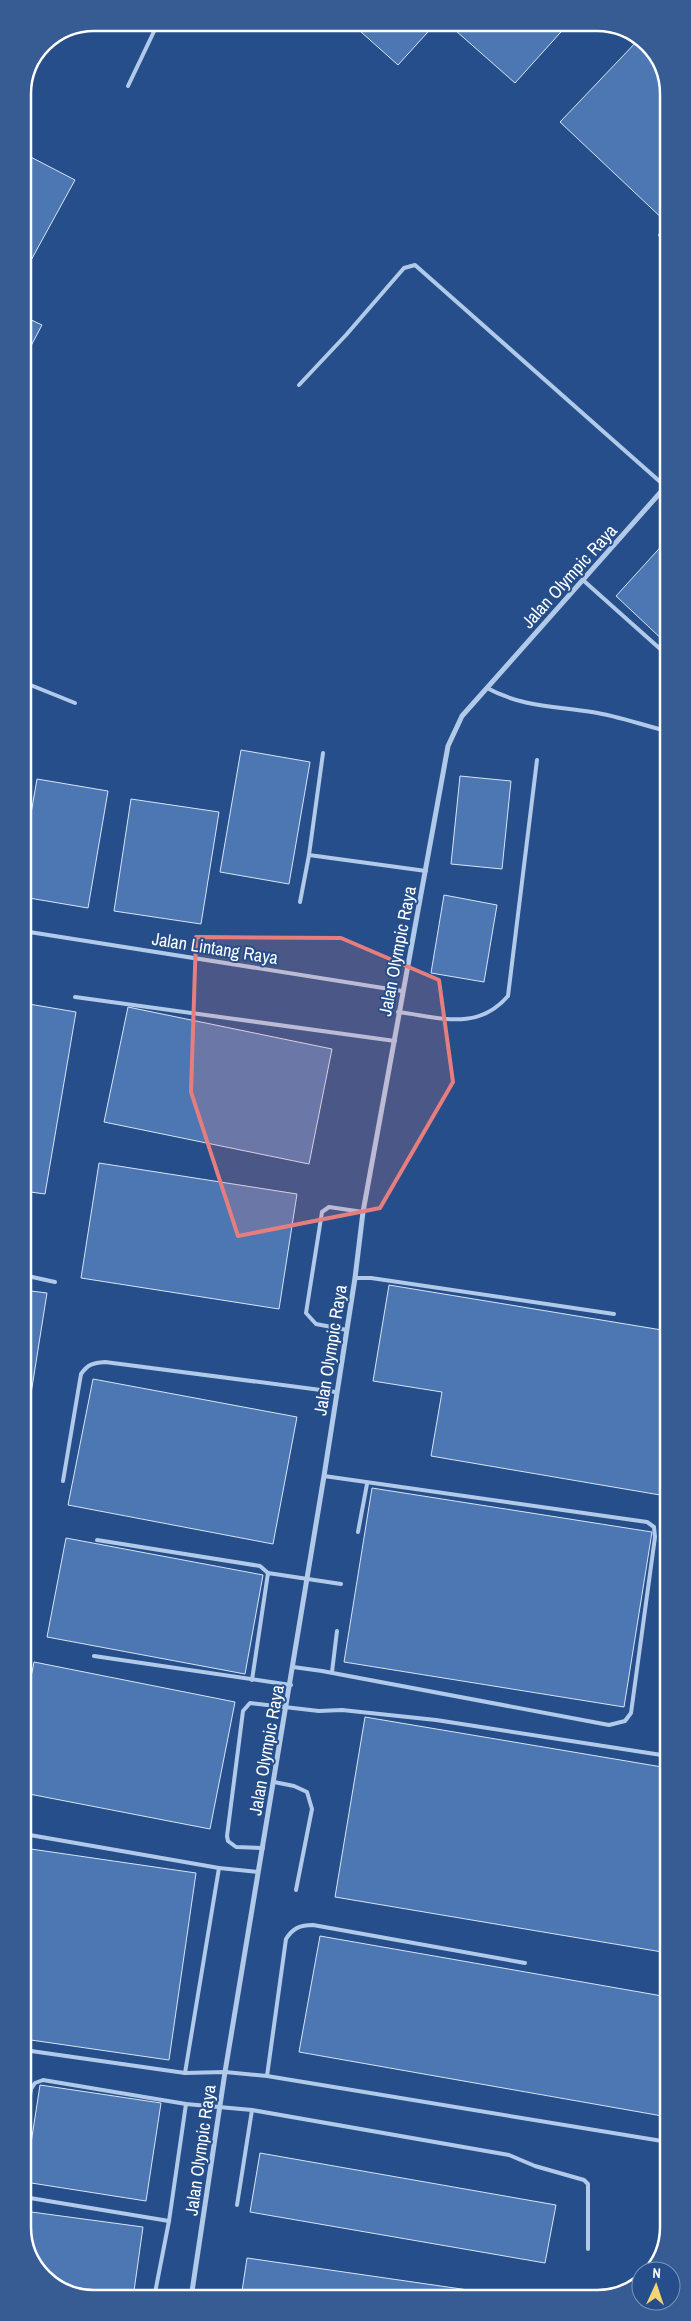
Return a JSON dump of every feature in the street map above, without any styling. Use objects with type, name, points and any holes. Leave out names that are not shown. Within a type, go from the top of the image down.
[{"type":"street","name":"Jalan Olympic Raya","points":[[193,2290],[225,2072],[308,1579],[355,1278],[363,1212],[448,746],[462,716],[660,494]]},
{"type":"lane","points":[[128,86],[154,31]]},
{"type":"lane","points":[[299,385],[346,335],[404,268],[415,265],[660,480]]},
{"type":"lane","points":[[584,580],[660,648]]},
{"type":"lane","points":[[31,685],[75,703]]},
{"type":"lane","points":[[487,688],[504,697],[526,704],[619,717],[660,729]]},
{"type":"lane","points":[[300,902],[309,855],[323,753]]},
{"type":"lane","points":[[398,1012],[462,1020],[478,1018],[491,1012],[508,996],[537,760]]},
{"type":"lane","points":[[309,855],[426,871]]},
{"type":"lane","name":"Jalan Lintang Raya","points":[[31,932],[402,991]]},
{"type":"lane","points":[[75,997],[395,1041]]},
{"type":"lane","points":[[347,1330],[316,1324],[306,1313],[322,1212],[330,1207],[363,1212]]},
{"type":"lane","points":[[31,1277],[55,1282]]},
{"type":"lane","points":[[355,1278],[614,1314]]},
{"type":"lane","points":[[63,1481],[81,1374],[86,1366],[92,1363],[105,1362],[336,1392]]},
{"type":"lane","points":[[293,1667],[332,1672],[609,1725],[625,1721],[631,1713],[655,1537],[654,1527],[647,1522],[367,1484],[324,1476]]},
{"type":"lane","points":[[358,1532],[367,1484]]},
{"type":"lane","points":[[97,1540],[260,1566],[268,1573],[341,1584]]},
{"type":"lane","points":[[252,1680],[268,1573]]},
{"type":"lane","points":[[332,1672],[337,1630]]},
{"type":"lane","points":[[94,1656],[291,1685]]},
{"type":"lane","points":[[263,1848],[236,1847],[228,1841],[227,1836],[243,1711],[250,1703],[319,1712],[342,1710],[436,1720],[660,1755]]},
{"type":"lane","points":[[274,1782],[294,1786],[307,1792],[312,1810],[296,1890]]},
{"type":"lane","points":[[31,1835],[219,1868],[258,1872]]},
{"type":"lane","points":[[185,2073],[219,1868]]},
{"type":"lane","points":[[267,2076],[286,1939],[291,1931],[303,1925],[313,1925],[525,1963]]},
{"type":"lane","points":[[31,2051],[185,2073],[225,2072],[267,2076],[660,2141]]},
{"type":"lane","points":[[31,2089],[35,2083],[42,2080],[186,2104],[252,2110],[509,2155],[535,2166],[584,2180],[588,2184],[590,2192],[588,2249]]},
{"type":"lane","points":[[156,2290],[169,2221],[186,2104]]},
{"type":"lane","points":[[238,2205],[252,2110]]},
{"type":"lane","points":[[31,2198],[169,2221]]},
{"type":"highlighted area","points":[[196,937],[341,938],[439,980],[453,1082],[380,1208],[238,1236],[191,1092]]},
{"type":"building","points":[[360,31],[429,31],[398,65]]},
{"type":"building","points":[[456,31],[562,31],[515,83]]},
{"type":"building","points":[[634,44],[638,47],[651,63],[659,82],[660,216],[560,122]]},
{"type":"building","points":[[31,157],[75,180],[31,260]]},
{"type":"building","points":[[31,320],[42,325],[31,346]]},
{"type":"building","points":[[660,548],[660,637],[616,596]]},
{"type":"building","points":[[241,750],[310,762],[289,884],[220,872]]},
{"type":"building","points":[[460,776],[511,781],[502,869],[451,864]]},
{"type":"building","points":[[37,779],[108,791],[88,908],[31,898],[31,814]]},
{"type":"building","points":[[131,799],[219,812],[201,924],[114,911]]},
{"type":"building","points":[[444,895],[497,905],[484,982],[431,973]]},
{"type":"building","points":[[31,1004],[76,1012],[45,1194],[31,1192]]},
{"type":"building","points":[[128,1007],[332,1049],[309,1164],[104,1122]]},
{"type":"building","points":[[99,1163],[297,1194],[279,1309],[81,1278]]},
{"type":"building","points":[[389,1285],[660,1330],[660,1495],[431,1456],[442,1392],[373,1381]]},
{"type":"building","points":[[31,1291],[47,1293],[31,1394]]},
{"type":"building","points":[[93,1379],[297,1417],[273,1544],[68,1505]]},
{"type":"building","points":[[372,1488],[652,1532],[624,1707],[344,1662]]},
{"type":"building","points":[[66,1538],[263,1575],[245,1674],[47,1637]]},
{"type":"building","points":[[34,1662],[235,1702],[210,1829],[31,1794],[31,1677]]},
{"type":"building","points":[[365,1717],[660,1767],[660,1952],[335,1897]]},
{"type":"building","points":[[31,1849],[196,1873],[169,2060],[31,2040]]},
{"type":"building","points":[[320,1936],[660,1996],[660,2116],[299,2052]]},
{"type":"building","points":[[40,2085],[161,2103],[146,2201],[31,2183],[31,2143]]},
{"type":"building","points":[[260,2153],[556,2205],[545,2263],[250,2212]]},
{"type":"building","points":[[31,2212],[143,2227],[134,2290],[82,2289],[59,2279],[44,2265],[32,2239]]},
{"type":"building","points":[[247,2258],[468,2290],[242,2290]]}]
